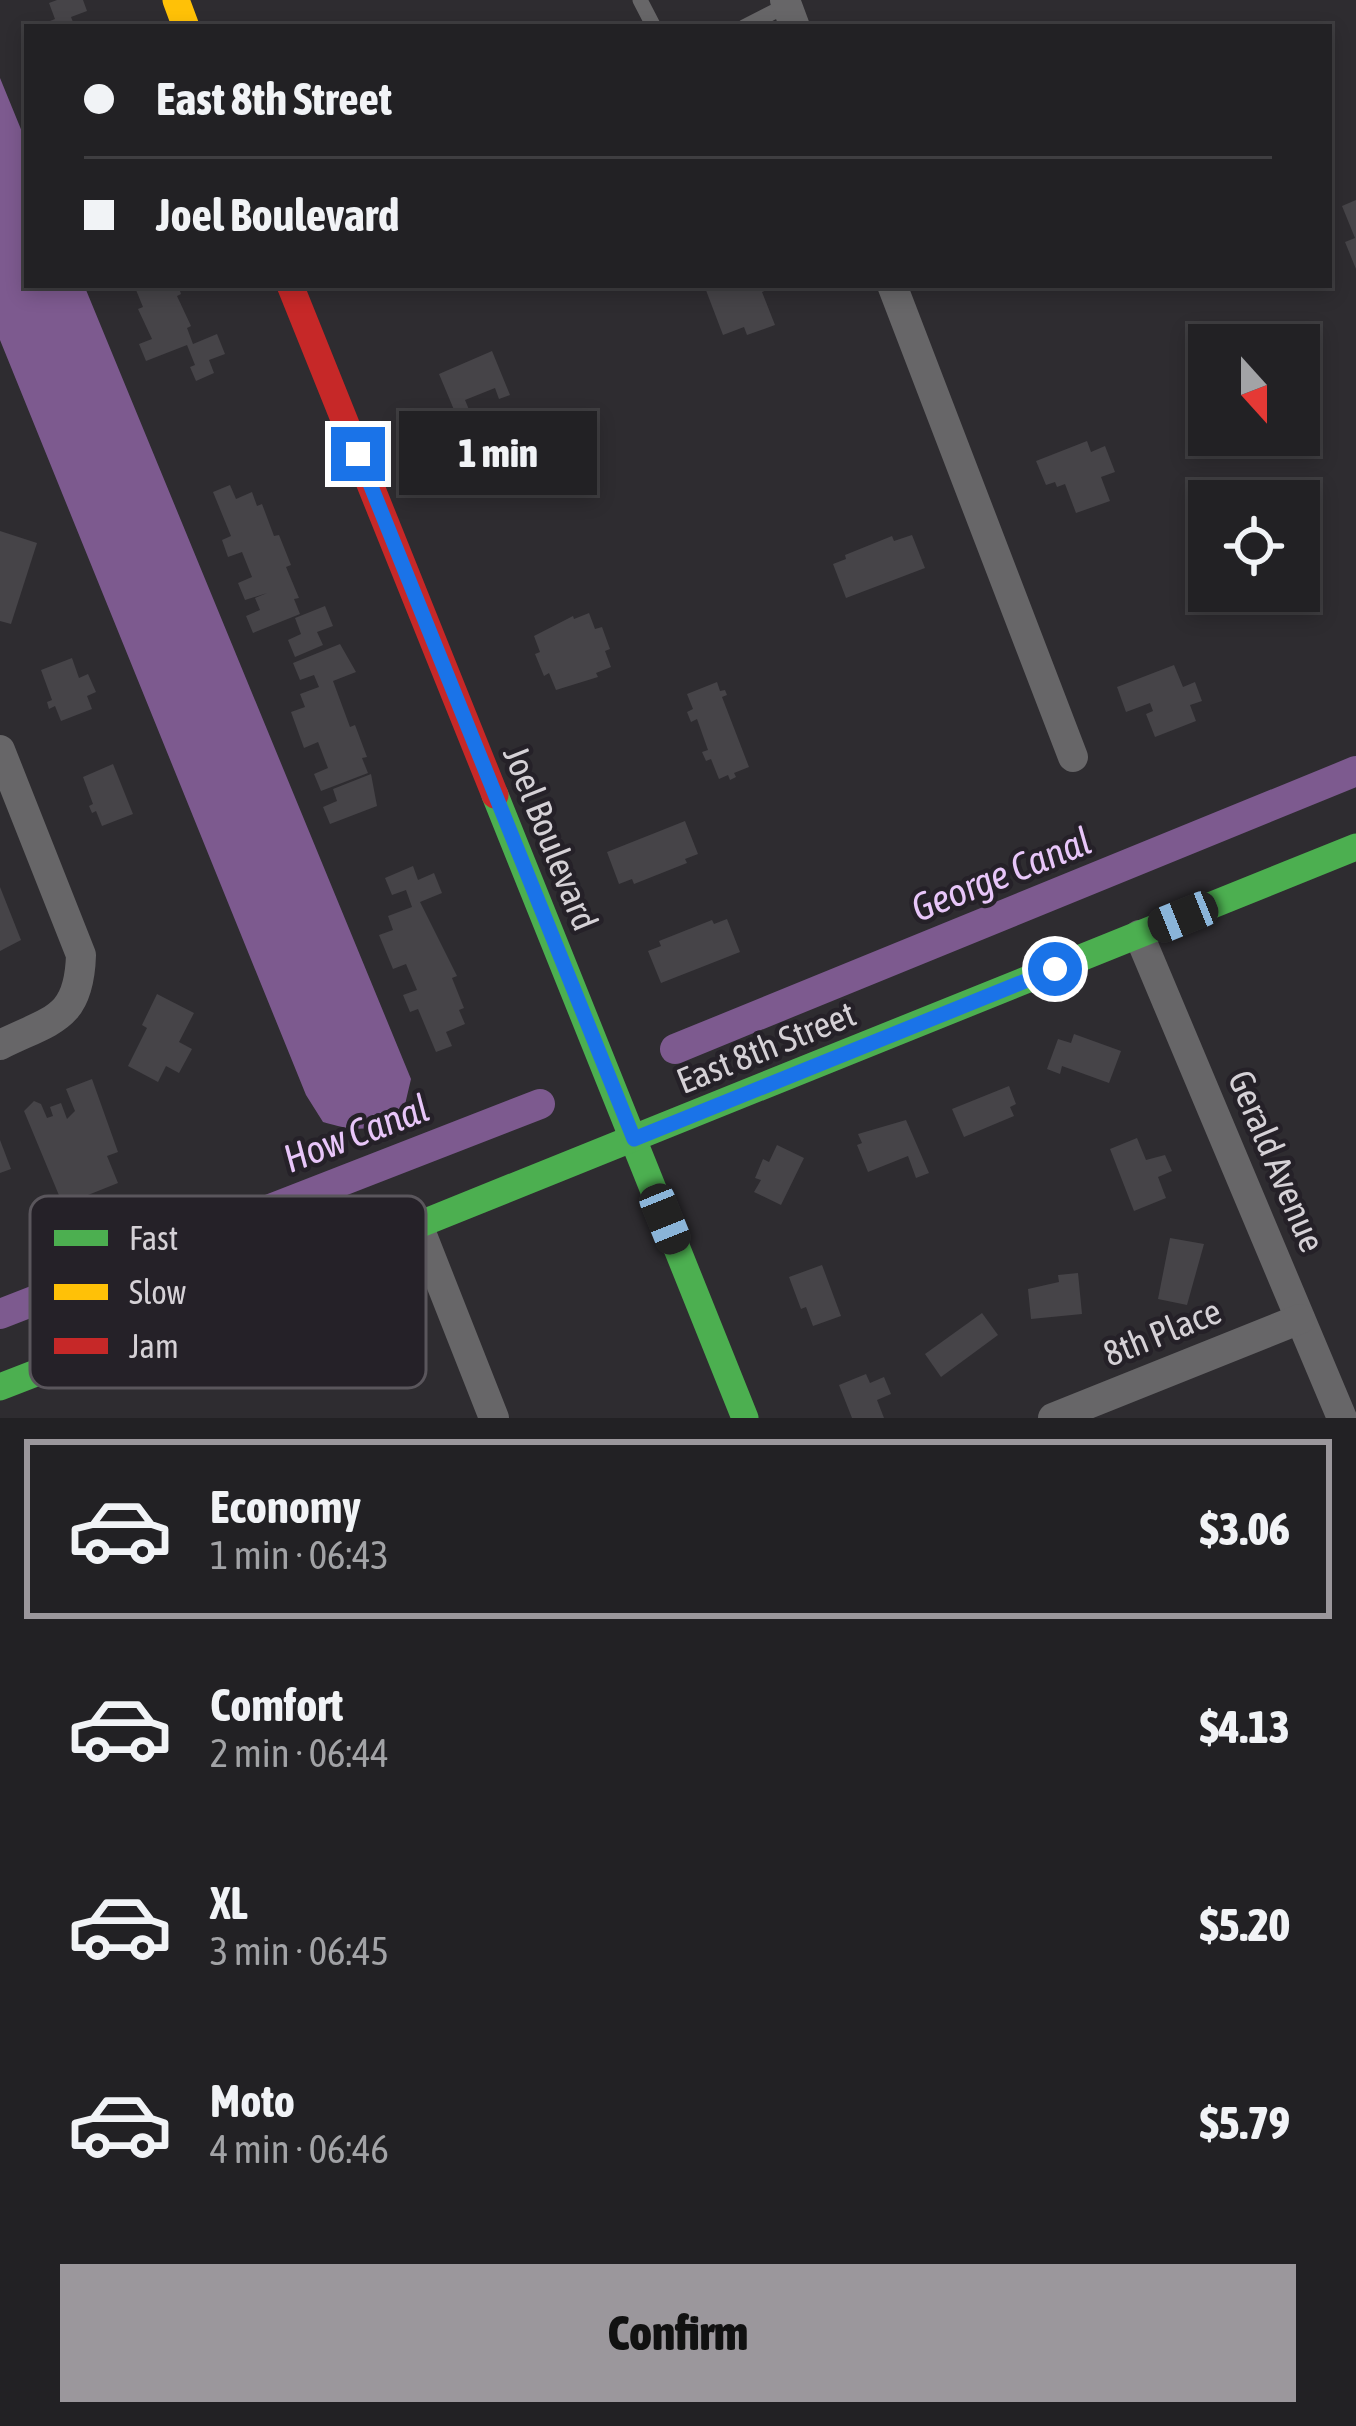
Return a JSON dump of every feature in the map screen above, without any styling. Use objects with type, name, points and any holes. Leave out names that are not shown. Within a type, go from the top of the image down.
[{"type":"street","name":"Joel Boulevard","points":[[291,288],[746,1418]]},
{"type":"street","points":[[893,288],[1073,757]]},
{"type":"street","points":[[0,750],[81,955],[80,987],[64,1013],[0,1045]]},
{"type":"street","name":"East 8th Street","points":[[426,1222],[1356,848]]},
{"type":"street","name":"Gerald Avenue","points":[[1139,935],[1342,1418]]},
{"type":"street","points":[[426,1245],[494,1418]]},
{"type":"street","name":"8th Place","points":[[1053,1418],[1300,1319]]},
{"type":"street","name":"East 8th Street","points":[[0,1387],[30,1375]]},
{"type":"lane","points":[[752,24],[789,11]]},
{"type":"shaded area","points":[[0,78],[24,137],[24,288],[85,288],[411,1079],[403,1113],[383,1124],[355,1129],[323,1122],[306,1095],[0,340]]},
{"type":"building","points":[[83,0],[87,11],[71,17],[74,24],[42,24],[55,19],[49,3]]},
{"type":"building","points":[[1356,200],[1356,269],[1345,242],[1355,238],[1342,206]]},
{"type":"building","points":[[135,288],[179,288],[177,296],[191,326],[187,328],[193,344],[217,334],[225,354],[209,360],[214,373],[196,381],[187,345],[146,361],[139,344],[152,339],[138,309],[143,307]]},
{"type":"building","points":[[705,288],[766,288],[762,292],[775,325],[747,335],[744,327],[723,335]]},
{"type":"building","points":[[492,351],[510,395],[499,399],[495,388],[465,400],[470,412],[457,417],[439,374]]},
{"type":"building","points":[[516,408],[533,453],[480,473],[463,429],[475,424],[480,436],[510,424],[506,412]]},
{"type":"building","points":[[1087,441],[1091,452],[1105,446],[1115,472],[1101,477],[1110,501],[1076,513],[1065,484],[1046,485],[1036,461]]},
{"type":"building","points":[[230,485],[236,499],[252,492],[257,506],[262,504],[291,565],[286,567],[299,598],[294,599],[300,614],[253,633],[246,616],[260,610],[255,598],[267,593],[245,600],[238,583],[252,577],[242,552],[228,557],[222,540],[231,536],[213,492]]},
{"type":"building","points":[[0,531],[37,543],[11,624],[0,621]]},
{"type":"building","points":[[912,535],[925,568],[846,598],[833,564],[892,536],[894,541]]},
{"type":"building","points":[[325,606],[333,626],[317,632],[323,645],[295,657],[288,640],[301,634],[295,618]]},
{"type":"building","points":[[589,613],[595,629],[602,627],[611,667],[596,673],[598,677],[556,690],[535,654],[540,652],[534,636]]},
{"type":"building","points":[[340,644],[356,672],[333,681],[350,727],[355,725],[368,773],[321,791],[314,774],[328,768],[318,742],[304,748],[291,712],[305,707],[300,694],[319,687],[314,675],[300,680],[293,663]]},
{"type":"building","points":[[72,658],[79,678],[88,674],[96,692],[87,696],[92,709],[61,721],[55,706],[49,709],[47,702],[52,700],[41,670]]},
{"type":"building","points":[[1174,665],[1183,687],[1195,682],[1202,701],[1190,705],[1196,721],[1155,737],[1146,714],[1153,711],[1150,703],[1126,712],[1117,687]]},
{"type":"building","points":[[717,682],[727,695],[722,697],[749,767],[730,780],[728,775],[719,779],[711,759],[706,761],[702,752],[708,750],[697,719],[691,722],[687,712],[693,709],[687,694]]},
{"type":"building","points":[[113,764],[133,814],[102,826],[89,806],[93,804],[83,777]]},
{"type":"building","points":[[371,774],[377,806],[330,824],[323,807],[337,801],[333,789]]},
{"type":"building","points":[[685,821],[698,854],[634,884],[632,879],[619,884],[607,852]]},
{"type":"building","points":[[413,866],[418,880],[434,873],[442,893],[420,902],[457,976],[452,978],[464,1008],[459,1010],[465,1024],[446,1032],[452,1046],[436,1052],[418,1009],[410,1012],[403,995],[417,990],[406,964],[393,969],[379,935],[393,930],[388,916],[412,907],[406,890],[392,895],[385,878]]},
{"type":"building","points":[[0,887],[21,940],[0,951]]},
{"type":"building","points":[[727,919],[740,952],[661,983],[648,951],[661,946],[659,941],[712,920],[714,924]]},
{"type":"building","points":[[157,994],[194,1013],[179,1042],[192,1049],[179,1073],[166,1066],[158,1082],[128,1066]]},
{"type":"building","points":[[1074,1034],[1121,1051],[1109,1083],[1062,1066],[1060,1074],[1047,1069],[1058,1039],[1071,1043]]},
{"type":"building","points":[[92,1079],[118,1152],[107,1156],[118,1183],[86,1196],[59,1196],[24,1111],[34,1101],[41,1104],[47,1118],[53,1116],[50,1107],[61,1103],[67,1119],[75,1111],[66,1089]]},
{"type":"building","points":[[1009,1086],[1016,1104],[1010,1107],[1014,1116],[964,1137],[952,1109]]},
{"type":"building","points":[[906,1120],[929,1173],[916,1178],[908,1156],[868,1172],[857,1145],[862,1143],[858,1134]]},
{"type":"building","points":[[1137,1138],[1146,1160],[1165,1155],[1172,1171],[1158,1177],[1166,1198],[1134,1211],[1110,1149]]},
{"type":"building","points":[[0,1140],[11,1169],[0,1173]]},
{"type":"building","points":[[777,1145],[804,1158],[781,1205],[754,1192],[763,1159],[769,1162]]},
{"type":"building","points":[[1170,1238],[1204,1244],[1187,1305],[1158,1299]]},
{"type":"building","points":[[822,1265],[841,1316],[813,1326],[789,1277]]},
{"type":"building","points":[[1078,1273],[1082,1314],[1031,1319],[1028,1289],[1059,1282],[1058,1275]]},
{"type":"building","points":[[982,1313],[998,1335],[941,1377],[925,1354]]},
{"type":"building","points":[[866,1374],[870,1383],[884,1377],[891,1394],[877,1400],[884,1418],[852,1418],[839,1385]]},
{"type":"waterway","name":"George Canal","points":[[675,1049],[1356,771]]},
{"type":"waterway","name":"How Canal","points":[[303,1196],[540,1104]]},
{"type":"waterway","name":"How Canal","points":[[0,1314],[30,1302]]},
{"type":"traffic: fast","points":[[495,795],[745,1418]]},
{"type":"traffic: fast","points":[[426,1222],[1356,847]]},
{"type":"traffic: fast","points":[[0,1387],[30,1375]]},
{"type":"traffic: slow","points":[[176,0],[185,24]]},
{"type":"traffic: jam","points":[[291,288],[495,795]]},
{"type":"route","points":[[358,454],[634,1139],[1055,969]]}]
